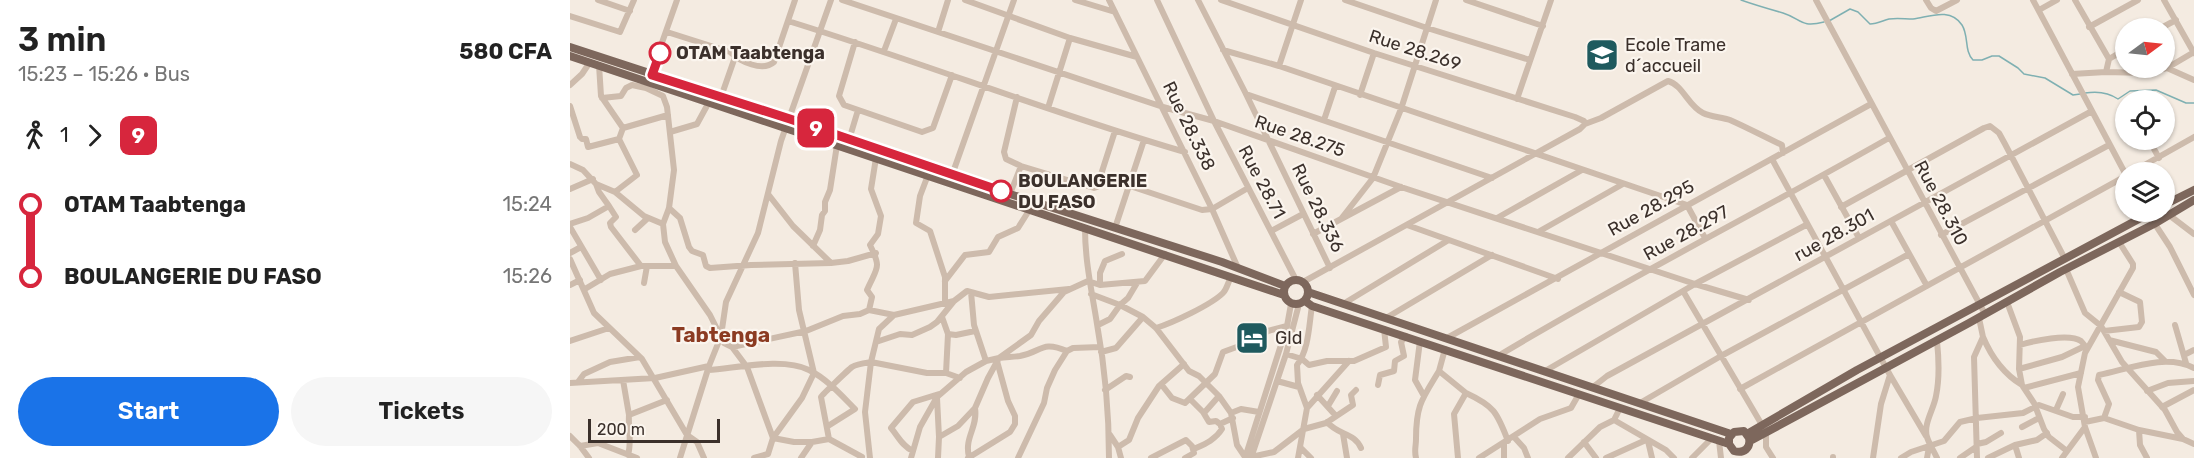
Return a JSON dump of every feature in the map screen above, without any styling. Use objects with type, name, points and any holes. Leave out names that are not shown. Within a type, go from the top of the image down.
[{"type":"main road","points":[[570,47],[649,82],[721,97],[790,119],[1030,209],[1384,329],[1404,339],[1420,341],[1445,349],[1729,444],[1736,455],[1743,452],[1762,425],[1880,358],[2131,222]]},
{"type":"main road","points":[[570,56],[928,175],[1010,194],[1238,268],[1285,286]]},
{"type":"main road","points":[[2175,200],[2194,190]]},
{"type":"main road","points":[[2175,211],[2194,200]]},
{"type":"main road","points":[[1748,446],[1887,371],[2066,269],[2157,222]]},
{"type":"main road","points":[[1284,295],[1285,286],[1290,282],[1300,281],[1303,301]]},
{"type":"main road","points":[[1303,301],[1343,304],[1731,434],[1739,430],[1748,446]]},
{"type":"main road","points":[[1729,444],[1731,434]]},
{"type":"street","points":[[598,0],[630,11]]},
{"type":"street","points":[[570,16],[620,32],[633,0]]},
{"type":"street","points":[[649,82],[677,0]]},
{"type":"street","points":[[667,32],[730,52],[735,57],[761,67],[772,65],[795,0]]},
{"type":"street","points":[[680,458],[708,368],[721,336],[726,302],[758,233],[786,129],[831,0]]},
{"type":"street","name":"Rue 28.275","points":[[842,0],[1162,107],[1214,122],[1401,187],[1749,300]]},
{"type":"street","points":[[938,32],[948,0]]},
{"type":"street","points":[[965,0],[985,3],[1008,15],[1070,38],[1137,57]]},
{"type":"street","points":[[951,179],[1014,0]]},
{"type":"street","points":[[1075,0],[1115,12]]},
{"type":"street","name":"Rue 28.338","points":[[1109,0],[1212,208],[1238,268]]},
{"type":"street","name":"Rue 28.71","points":[[1157,0],[1214,122],[1300,281]]},
{"type":"street","name":"Rue 28.336","points":[[1198,0],[1330,268]]},
{"type":"street","name":"Rue 28.269","points":[[1221,0],[1575,117],[1585,124]]},
{"type":"street","points":[[1279,66],[1301,0]]},
{"type":"street","points":[[1345,0],[1530,60]]},
{"type":"street","points":[[1341,219],[1374,178],[1401,109],[1436,0]]},
{"type":"street","points":[[1466,0],[1543,26]]},
{"type":"street","points":[[1517,99],[1551,0]]},
{"type":"street","name":"Rue 28.310","points":[[1816,0],[1980,305],[1983,337],[1974,357],[1977,458]]},
{"type":"street","points":[[1926,0],[1936,11],[1958,0]]},
{"type":"street","points":[[2033,0],[2118,162]]},
{"type":"street","points":[[2039,10],[2057,0]]},
{"type":"street","points":[[2075,0],[2109,59],[2106,72]]},
{"type":"street","points":[[2089,27],[2138,0]]},
{"type":"street","points":[[2164,0],[2194,53],[2175,64]]},
{"type":"street","points":[[884,51],[896,19]]},
{"type":"street","points":[[788,21],[884,51],[1115,131],[1185,152]]},
{"type":"street","points":[[1048,108],[1070,38]]},
{"type":"street","points":[[855,42],[839,96],[844,105],[922,132],[933,129],[952,75]]},
{"type":"street","points":[[1223,50],[1279,66],[1335,87],[1687,205],[1705,238]]},
{"type":"street","points":[[1360,95],[1374,52]]},
{"type":"street","points":[[2109,59],[2115,55]]},
{"type":"street","points":[[721,97],[735,57]]},
{"type":"street","points":[[570,85],[595,64],[602,98],[623,128]]},
{"type":"street","points":[[2175,71],[2194,80]]},
{"type":"street","points":[[2072,75],[2115,72]]},
{"type":"street","points":[[1300,281],[1330,268],[1585,124],[1601,118],[1669,81],[1673,82],[1688,101],[1703,113],[1728,119],[1755,131],[1782,145],[1783,153]]},
{"type":"street","points":[[602,98],[621,96],[626,88],[632,85],[649,82]]},
{"type":"street","points":[[649,82],[665,99],[674,170],[669,208],[663,224],[665,242],[676,266],[710,315],[725,344],[732,347],[747,367],[773,438]]},
{"type":"street","points":[[1324,120],[1335,87]]},
{"type":"street","points":[[1246,94],[1492,178]]},
{"type":"street","points":[[1017,97],[1004,152],[1006,159],[1021,166],[1095,188],[1115,131]]},
{"type":"street","points":[[670,132],[697,124],[709,102]]},
{"type":"street","name":"Rue 28.295","points":[[1446,338],[1558,279],[1602,252],[1871,104]]},
{"type":"street","points":[[570,106],[578,134],[582,139],[586,139],[588,147],[619,139]]},
{"type":"street","points":[[849,140],[858,110]]},
{"type":"street","name":"rue 28.301","points":[[1593,387],[1607,376],[2092,111]]},
{"type":"street","points":[[623,128],[668,116]]},
{"type":"street","points":[[1841,207],[1988,126],[1993,127],[1999,133],[2066,259]]},
{"type":"street","points":[[615,192],[637,174],[619,139],[623,128]]},
{"type":"street","points":[[2151,162],[2194,137]]},
{"type":"street","name":"Rue 28.297","points":[[1498,356],[1705,238],[1889,138]]},
{"type":"street","points":[[1115,228],[1144,140]]},
{"type":"street","points":[[813,246],[820,230],[825,202],[830,190],[837,145]]},
{"type":"street","points":[[1941,235],[2109,145]]},
{"type":"street","points":[[2155,150],[2159,158]]},
{"type":"street","points":[[870,310],[872,297],[868,289],[877,272],[876,253],[870,245],[878,234],[881,216],[871,189],[876,158]]},
{"type":"street","points":[[1772,159],[1860,323],[1927,436],[1937,458]]},
{"type":"street","points":[[570,164],[615,192],[648,218],[663,224]]},
{"type":"street","points":[[1010,194],[1021,166]]},
{"type":"street","points":[[1497,218],[1582,170]]},
{"type":"street","points":[[928,175],[920,196],[916,223],[930,230],[945,281],[945,303]]},
{"type":"street","points":[[1824,175],[1859,238]]},
{"type":"street","points":[[570,189],[594,181]]},
{"type":"street","points":[[594,181],[616,217],[610,223],[611,227],[644,266],[644,283]]},
{"type":"street","points":[[1740,389],[2115,182]]},
{"type":"street","points":[[1538,232],[1623,184]]},
{"type":"street","points":[[1130,186],[1197,209],[1212,208],[1248,188]]},
{"type":"street","points":[[1313,234],[1401,187]]},
{"type":"street","points":[[768,194],[787,219],[831,262]]},
{"type":"street","points":[[601,279],[570,225],[609,206]]},
{"type":"street","points":[[669,208],[680,218],[689,247],[692,251],[703,255],[708,267],[848,261],[876,253]]},
{"type":"street","points":[[945,281],[965,255],[989,252],[998,237],[1018,228],[1030,209]]},
{"type":"street","points":[[1271,231],[1303,214]]},
{"type":"street","points":[[635,230],[648,218]]},
{"type":"street","points":[[2175,219],[2193,232]]},
{"type":"street","points":[[1891,221],[1927,286]]},
{"type":"street","points":[[2154,224],[2170,247],[2194,295]]},
{"type":"street","points":[[1407,225],[1558,279]]},
{"type":"street","points":[[1545,371],[1695,284],[1806,225]]},
{"type":"street","points":[[1085,228],[1088,282],[1101,350],[1109,433],[1109,458]]},
{"type":"street","points":[[1343,304],[1447,241]]},
{"type":"street","points":[[2019,369],[2062,357],[2086,347],[2103,329],[2133,266],[2119,242]]},
{"type":"street","points":[[570,254],[581,246]]},
{"type":"street","points":[[1100,285],[1100,273],[1105,261],[1122,254]]},
{"type":"street","points":[[876,342],[900,334],[912,335],[930,327],[965,292],[989,297],[1069,289],[1088,282],[1100,285],[1137,283],[1148,280],[1165,254]]},
{"type":"street","points":[[1640,403],[1721,356],[1910,254]]},
{"type":"street","points":[[1386,318],[1492,255]]},
{"type":"street","points":[[570,259],[594,313],[640,357],[655,378],[687,435],[697,442],[704,458]]},
{"type":"street","points":[[754,458],[768,453],[773,438],[802,398],[814,373],[799,307],[795,263]]},
{"type":"street","points":[[585,289],[617,272],[644,266],[676,266]]},
{"type":"street","points":[[2066,269],[2085,313],[2103,329],[2128,369],[2162,407],[2183,439]]},
{"type":"street","points":[[1156,328],[1172,323],[1216,299],[1225,291],[1231,277]]},
{"type":"street","points":[[570,285],[580,280]]},
{"type":"street","points":[[1098,325],[1108,322],[1137,283]]},
{"type":"street","points":[[939,437],[958,426],[975,408],[998,360],[1030,335],[1061,295],[1069,289]]},
{"type":"street","points":[[1683,291],[1762,425]]},
{"type":"street","points":[[971,292],[975,331],[986,361]]},
{"type":"street","points":[[2103,329],[2141,325],[2140,302],[2119,292]]},
{"type":"street","points":[[1091,294],[1143,317],[1156,328],[1190,371],[1199,376],[1219,396],[1232,415],[1237,445],[1248,458]]},
{"type":"street","points":[[732,347],[806,331],[843,316],[870,310],[894,315],[954,301]]},
{"type":"street","points":[[1248,458],[1259,412],[1287,326],[1303,301]]},
{"type":"street","points":[[1248,458],[1277,381],[1303,301]]},
{"type":"street","points":[[1298,458],[1307,408],[1299,387],[1297,365],[1302,359],[1303,301]]},
{"type":"street","points":[[2007,302],[2020,345],[2019,369],[2023,386],[2047,433],[2067,451]]},
{"type":"street","points":[[870,458],[865,412],[871,362],[880,327],[894,315]]},
{"type":"street","points":[[942,317],[948,334],[946,373]]},
{"type":"street","points":[[1018,458],[1044,403],[1047,388],[1055,370],[1067,351],[1073,348],[1101,350],[1116,348],[1143,317]]},
{"type":"street","points":[[2175,325],[2186,363]]},
{"type":"street","points":[[1161,384],[1172,398],[1183,403],[1215,374],[1222,352],[1253,341],[1268,331],[1287,326]]},
{"type":"street","points":[[570,341],[609,328]]},
{"type":"street","points":[[1384,329],[1386,347]]},
{"type":"street","points":[[948,334],[956,335],[975,331]]},
{"type":"street","points":[[1983,337],[1990,353],[2010,376],[2023,386]]},
{"type":"street","points":[[2020,345],[2048,338],[2078,340],[2086,347]]},
{"type":"street","points":[[1286,354],[1302,359],[1309,365],[1327,361],[1349,361],[1404,339],[1404,356],[1395,361],[1394,371],[1380,375],[1378,385]]},
{"type":"street","points":[[2109,340],[2156,352],[2166,361]]},
{"type":"street","points":[[1420,341],[1414,380],[1424,396]]},
{"type":"street","points":[[1927,436],[1927,426],[1936,399],[1938,382],[1937,341]]},
{"type":"street","points":[[912,455],[920,427],[940,395],[968,371],[986,361],[1020,356],[1048,346],[1056,346],[1067,351]]},
{"type":"street","points":[[2086,347],[2079,387],[2085,422],[2096,458]]},
{"type":"street","points":[[1416,458],[1414,450],[1416,414],[1439,371],[1445,349]]},
{"type":"street","points":[[2184,355],[2194,350]]},
{"type":"street","points":[[578,382],[584,374],[610,362],[640,357]]},
{"type":"street","points":[[975,408],[976,420],[966,445],[968,458],[1010,432],[1014,424],[1015,416],[1008,401],[998,360]]},
{"type":"street","points":[[1307,408],[1349,361]]},
{"type":"street","points":[[2104,418],[2109,404],[2098,377],[2166,361],[2186,363],[2194,368]]},
{"type":"street","points":[[829,439],[821,397],[855,366],[871,362],[927,373],[946,373],[960,378]]},
{"type":"street","points":[[570,383],[655,378],[708,368],[787,364],[814,373],[855,409],[865,412]]},
{"type":"street","points":[[1118,447],[1129,440],[1138,418],[1161,384],[1184,364]]},
{"type":"street","points":[[1439,371],[1466,393],[1489,404],[1509,440],[1524,448],[1528,458]]},
{"type":"street","points":[[1873,458],[1887,371]]},
{"type":"street","points":[[2023,386],[2081,373]]},
{"type":"street","points":[[1105,390],[1126,376],[1130,377]]},
{"type":"street","points":[[580,446],[598,443],[632,457],[623,380]]},
{"type":"street","points":[[1277,381],[1299,387]]},
{"type":"street","points":[[2147,391],[2168,383],[2194,381]]},
{"type":"street","points":[[1248,458],[1274,452],[1304,429],[1327,422],[1353,405],[1351,395],[1356,390]]},
{"type":"street","points":[[2162,407],[2194,390]]},
{"type":"street","points":[[1328,406],[1337,391]]},
{"type":"street","points":[[1458,458],[1454,414],[1466,393]]},
{"type":"street","points":[[1479,458],[1540,419],[1571,408],[1579,394]]},
{"type":"street","points":[[2056,410],[2062,394]]},
{"type":"street","points":[[938,458],[940,395]]},
{"type":"street","points":[[912,455],[891,429],[892,425],[913,402],[924,397],[940,395]]},
{"type":"street","points":[[1317,395],[1336,416]]},
{"type":"street","points":[[1203,412],[1219,396]]},
{"type":"street","points":[[1190,399],[1209,422],[1216,421],[1220,424]]},
{"type":"street","points":[[629,416],[667,400]]},
{"type":"street","points":[[1901,458],[1948,438],[1960,422],[1977,417],[2023,412],[2039,405],[2085,422],[2104,418],[2139,430],[2183,439],[2194,444]]},
{"type":"street","points":[[1568,458],[1600,427],[1614,420],[1620,408]]},
{"type":"street","points":[[828,426],[855,409]]},
{"type":"street","points":[[1220,424],[1241,409],[1259,412]]},
{"type":"street","points":[[2022,427],[2039,418]]},
{"type":"street","points":[[1614,420],[1666,450],[1674,458]]},
{"type":"street","points":[[1327,422],[1333,430],[1352,436],[1361,448]]},
{"type":"street","points":[[2061,458],[2085,422]]},
{"type":"street","points":[[1194,449],[1209,442],[1217,435],[1221,429],[1220,424]]},
{"type":"street","points":[[2139,430],[2140,446],[2147,458]]},
{"type":"street","points":[[1109,433],[1118,447],[1121,458]]},
{"type":"street","points":[[1960,458],[2001,433]]},
{"type":"street","points":[[1988,458],[2015,445],[2037,440],[2047,433]]},
{"type":"street","points":[[1343,434],[1347,458]]},
{"type":"street","points":[[1766,435],[1766,447],[1773,458]]},
{"type":"street","points":[[570,436],[589,458]]},
{"type":"street","points":[[773,438],[812,442],[829,439],[862,458],[868,449]]},
{"type":"street","points":[[1151,458],[1186,440],[1194,449]]},
{"type":"street","points":[[1504,458],[1509,440]]},
{"type":"street","points":[[1692,458],[1715,440],[1721,458]]},
{"type":"street","points":[[1606,458],[1647,441]]},
{"type":"street","points":[[1647,441],[1652,458]]},
{"type":"street","points":[[801,458],[812,442]]},
{"type":"street","points":[[1584,442],[1596,458]]},
{"type":"street","points":[[2015,445],[2019,458]]},
{"type":"street","points":[[1927,458],[1931,447]]},
{"type":"street","points":[[1300,448],[1311,458]]},
{"type":"street","points":[[1185,458],[1194,454],[1194,449]]},
{"type":"waterway","points":[[1741,0],[1789,15],[1805,23],[1824,22]]},
{"type":"waterway","points":[[1829,21],[1850,9],[1858,12],[1870,24],[1889,19],[1913,19],[1939,14],[1952,16],[1964,29],[1968,52],[1973,60],[1999,56],[2024,74],[2045,78],[2073,95],[2080,94]]},
{"type":"waterway","points":[[2085,93],[2102,93],[2118,99],[2130,91],[2156,90],[2186,103],[2194,103]]},
{"type":"bus line","name":"9","points":[[660,53],[652,75],[1001,191]]},
{"type":"place","name":"OTAM Taabtenga","points":[[660,53]]},
{"type":"place","name":"Ecole Trame d´accueil","points":[[1602,55]]},
{"type":"place","name":"BOULANGERIE DU FASO","points":[[1001,191]]},
{"type":"place","name":"Gld","points":[[1252,338]]},
{"type":"district","name":"Tabtenga","points":[[721,335]]}]
